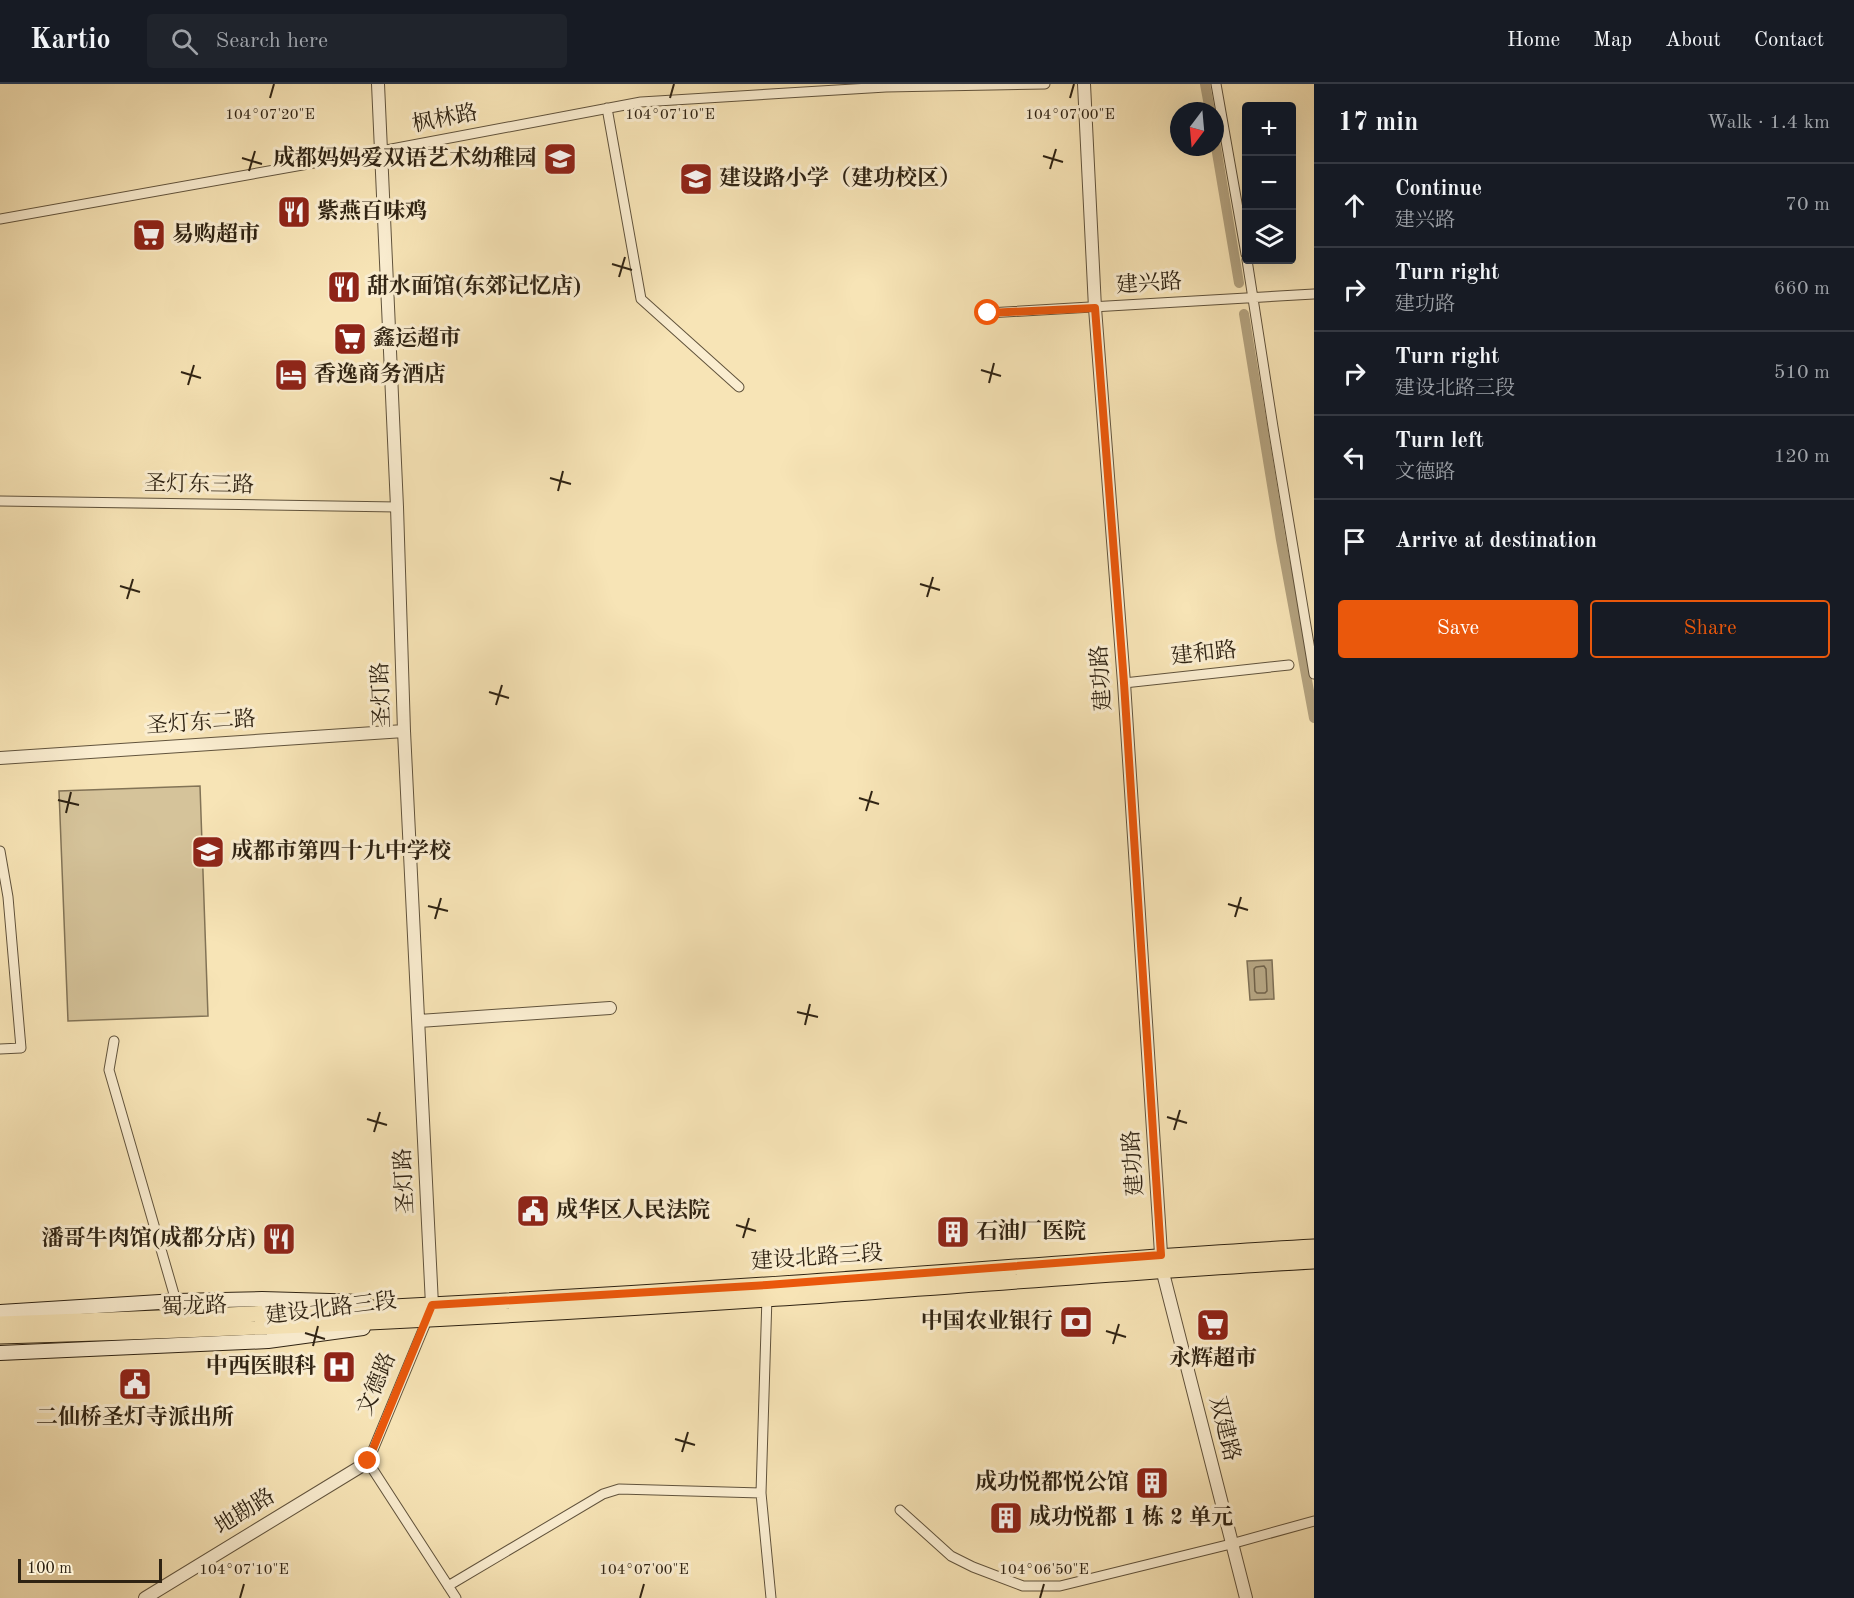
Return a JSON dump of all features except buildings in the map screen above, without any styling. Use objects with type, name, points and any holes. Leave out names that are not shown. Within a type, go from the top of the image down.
[{"type":"main road","name":"建设北路三段","points":[[0,1353],[268,1341],[427,1320],[1162,1262],[1314,1247]]},
{"type":"main road","name":"建设北路三段","points":[[1162,1262],[1314,1261]]},
{"type":"main road","name":"建设北路三段","points":[[0,1312],[176,1301],[262,1299],[432,1305],[767,1292]]},
{"type":"main road","points":[[159,1325],[432,1305]]},
{"type":"main road","name":"蜀龙路","points":[[0,1324],[159,1325],[427,1320]]},
{"type":"main road","name":"蜀龙路","points":[[0,1336],[159,1325]]},
{"type":"street","name":"圣灯路","points":[[378,84],[397,507],[404,731],[432,1305]]},
{"type":"street","name":"枫林路","points":[[0,219],[642,102],[757,89],[1045,84]]},
{"type":"street","name":"建功路","points":[[1084,84],[1095,308],[1124,683],[1162,1262]]},
{"type":"street","points":[[1216,84],[1242,231]]},
{"type":"street","points":[[607,108],[641,299],[739,387]]},
{"type":"street","points":[[1248,264],[1314,674]]},
{"type":"street","name":"建兴路","points":[[988,313],[1314,294]]},
{"type":"street","name":"圣灯东三路","points":[[0,501],[397,507]]},
{"type":"street","name":"建和路","points":[[1124,683],[1289,665]]},
{"type":"street","name":"圣灯东二路","points":[[0,758],[404,731]]},
{"type":"street","points":[[0,851],[8,897],[21,1048],[0,1049]]},
{"type":"street","points":[[419,1021],[610,1008]]},
{"type":"street","points":[[114,1041],[109,1070],[176,1301]]},
{"type":"street","name":"双建路","points":[[1162,1262],[1246,1598]]},
{"type":"street","points":[[767,1292],[761,1493],[771,1598]]},
{"type":"street","name":"文德路","points":[[368,1461],[432,1305]]},
{"type":"street","points":[[368,1461],[456,1598]]},
{"type":"street","name":"地勘路","points":[[145,1598],[368,1461]]},
{"type":"street","points":[[448,1586],[603,1494],[619,1489],[761,1493]]},
{"type":"street","points":[[900,1510],[951,1556],[1023,1586],[1060,1586],[1314,1521]]},
{"type":"street","points":[[1023,1586],[1024,1598]]},
{"type":"shaded area","points":[[200,786],[208,1016],[68,1021],[59,791]]},
{"type":"water","points":[[1272,960],[1274,999],[1250,1000],[1247,961]]},
{"type":"waterway","points":[[1205,84],[1208,102]]},
{"type":"waterway","points":[[1218,156],[1239,283]]},
{"type":"waterway","points":[[1244,314],[1281,540],[1314,718]]},
{"type":"place","name":"成都妈妈爱双语艺术幼稚园","points":[[560,159]]},
{"type":"place","name":"建设路小学（建功校区）","points":[[696,179]]},
{"type":"place","name":"紫燕百味鸡","points":[[294,212]]},
{"type":"place","name":"易购超市","points":[[149,235]]},
{"type":"place","name":"甜水面馆(东郊记忆店)","points":[[344,287]]},
{"type":"place","name":"鑫运超市","points":[[350,339]]},
{"type":"place","name":"香逸商务酒店","points":[[291,375]]},
{"type":"place","name":"成都市第四十九中学校","points":[[208,852]]},
{"type":"place","name":"成华区人民法院","points":[[533,1211]]},
{"type":"place","name":"石油厂医院","points":[[953,1232]]},
{"type":"place","name":"潘哥牛肉馆(成都分店)","points":[[279,1239]]},
{"type":"place","name":"中国农业银行","points":[[1076,1322]]},
{"type":"place","name":"永辉超市","points":[[1213,1325]]},
{"type":"place","name":"中西医眼科","points":[[339,1367]]},
{"type":"place","name":"二仙桥圣灯寺派出所","points":[[135,1384]]},
{"type":"place","name":"成功悦都悦公馆","points":[[1152,1483]]},
{"type":"place","name":"成功悦都 1 栋 2 单元","points":[[1006,1518]]},
{"type":"route","points":[[368,1461],[432,1305],[767,1285],[1161,1255],[1124,683],[1095,308],[988,313]]}]
